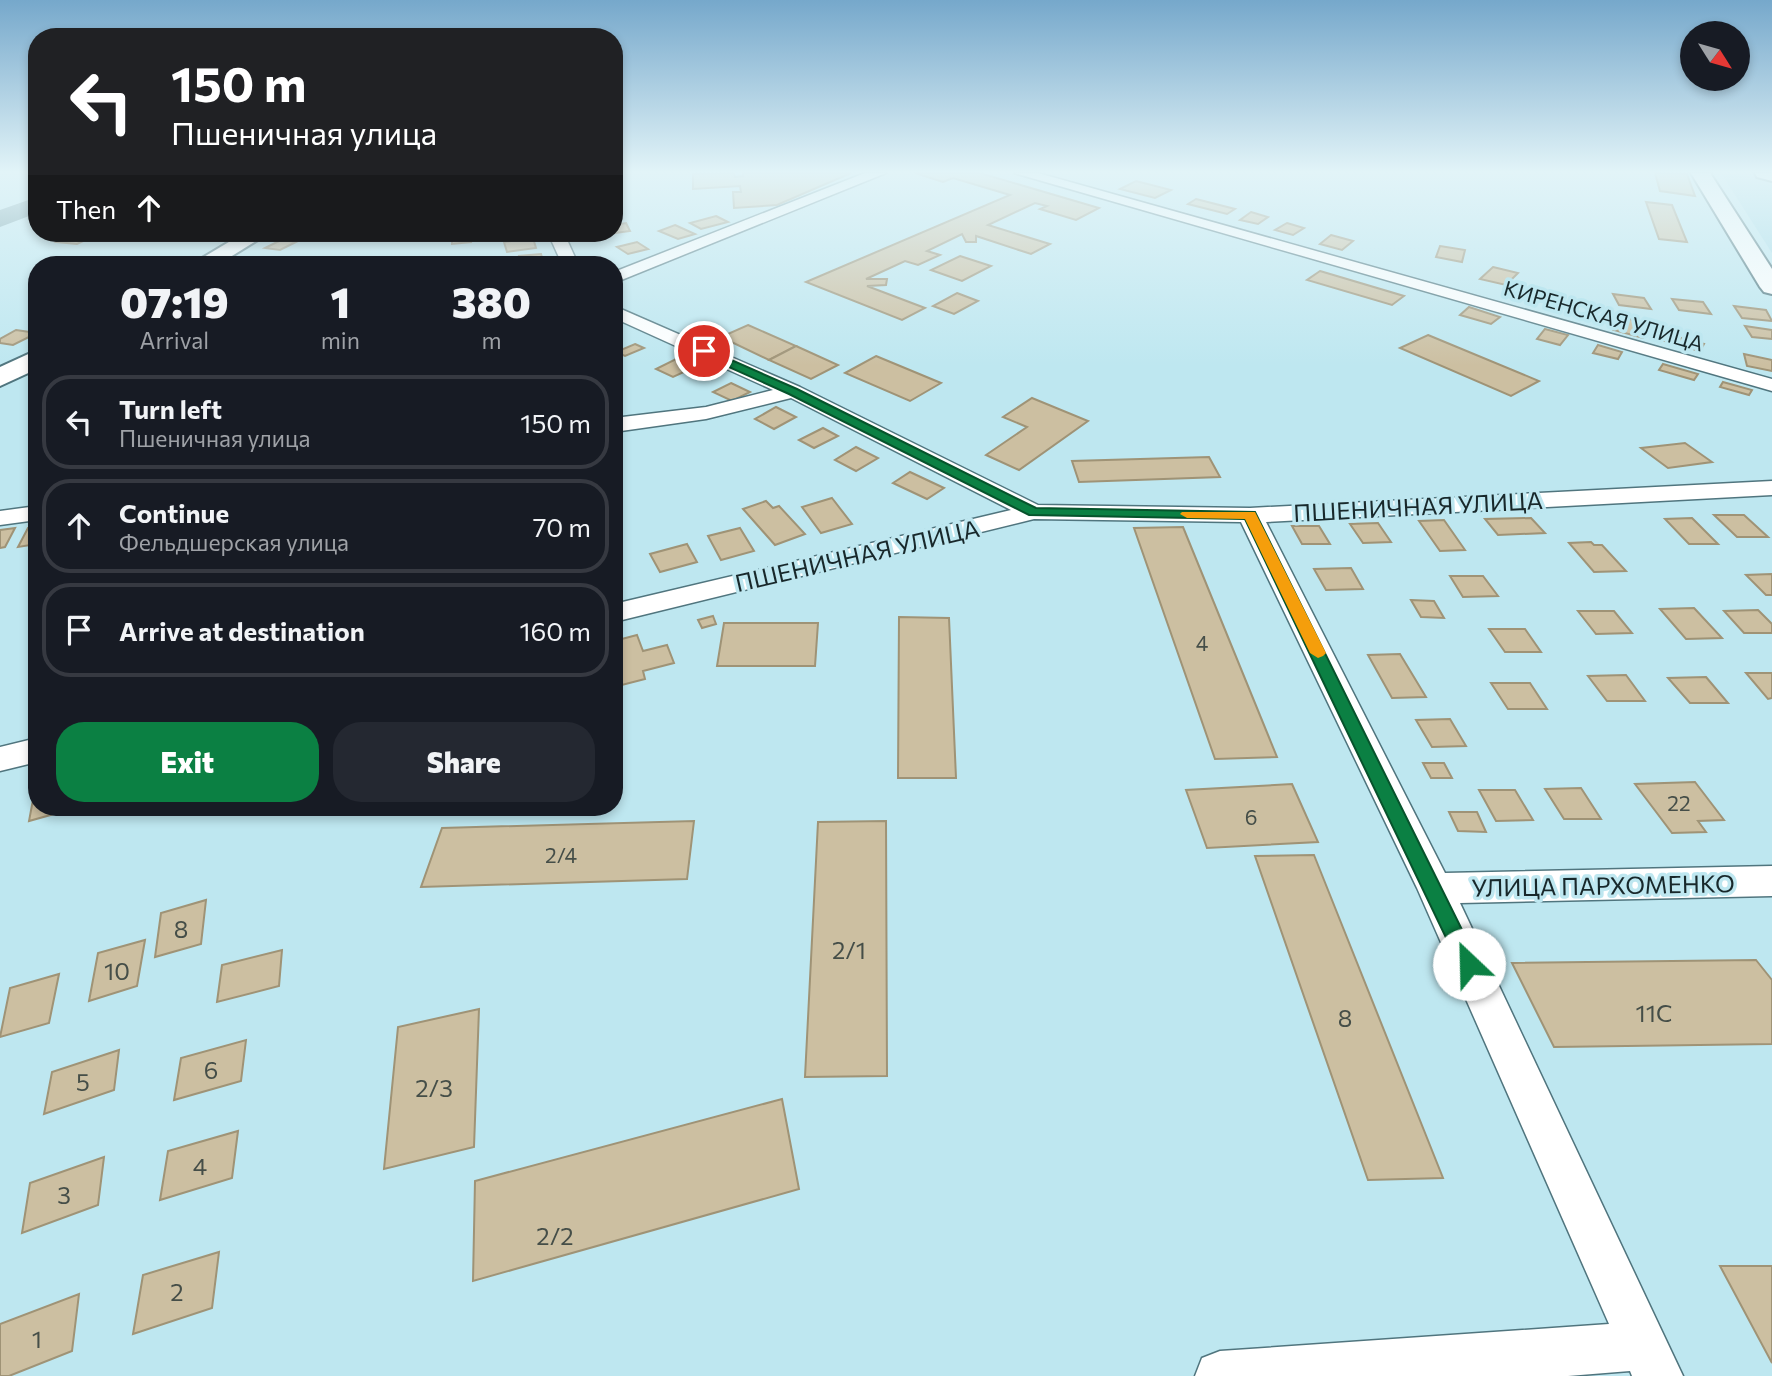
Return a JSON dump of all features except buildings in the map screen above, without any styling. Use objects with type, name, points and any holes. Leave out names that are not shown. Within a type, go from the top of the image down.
[{"type":"main road","points":[[1741,237],[1772,287]]},
{"type":"main road","points":[[217,256],[243,242]]},
{"type":"street","points":[[623,274],[717,237]]},
{"type":"street","name":"КИРЕНСКАЯ УЛИЦА","points":[[1248,237],[1772,385]]},
{"type":"street","points":[[623,315],[793,391],[1034,512]]},
{"type":"street","points":[[623,424],[706,413],[793,391]]},
{"type":"street","name":"ПШЕНИЧНАЯ УЛИЦА","points":[[623,611],[1034,512],[1250,515],[1772,488]]},
{"type":"street","points":[[0,518],[28,514]]},
{"type":"street","points":[[1220,1376],[1650,1361],[1435,888],[1250,515]]},
{"type":"street","points":[[0,759],[28,752]]},
{"type":"street","name":"УЛИЦА ПАРХОМЕНКО","points":[[1435,888],[1772,881]]},
{"type":"shaded area","points":[[1762,237],[1772,237],[1772,253]]},
{"type":"slow traffic","points":[[1187,514],[1250,515],[1318,653]]},
{"type":"route","points":[[704,351],[793,391],[1034,512],[1250,515],[1435,888],[1469,964]]}]
